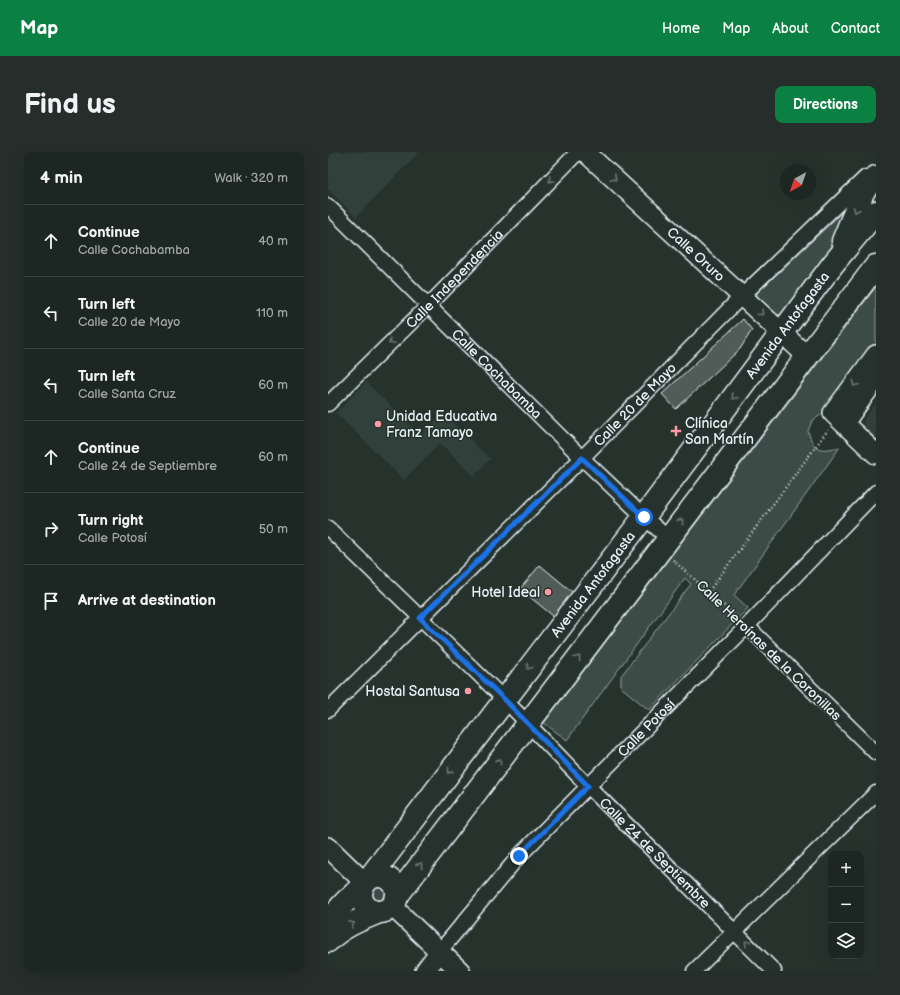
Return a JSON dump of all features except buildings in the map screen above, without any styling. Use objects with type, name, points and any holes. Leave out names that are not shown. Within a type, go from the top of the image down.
[{"type":"highway","points":[[833,264],[864,190],[876,177]]},
{"type":"highway","name":"Avenida Antofagasta","points":[[328,921],[365,883],[644,517],[783,333],[833,264],[876,212]]},
{"type":"highway","points":[[328,941],[338,931],[351,923],[389,905],[876,266]]},
{"type":"highway","points":[[377,877],[387,878],[394,886],[389,905],[370,909],[363,901],[362,896],[365,883],[377,877]]},
{"type":"main road","name":"Calle Oruro","points":[[585,152],[808,357]]},
{"type":"main road","points":[[838,417],[876,355]]},
{"type":"main road","points":[[838,417],[876,379]]},
{"type":"main road","points":[[838,417],[876,454]]},
{"type":"main road","points":[[328,847],[365,883]]},
{"type":"main road","points":[[389,905],[460,971]]},
{"type":"main road","name":"Calle Potosí","points":[[425,971],[440,952]]},
{"type":"street","name":"Calle Independencia","points":[[328,404],[429,305],[578,152]]},
{"type":"street","name":"Calle 20 de Mayo","points":[[328,710],[582,458],[742,296],[855,186],[876,169]]},
{"type":"street","name":"Calle Cochabamba","points":[[328,206],[582,458],[644,517],[664,543]]},
{"type":"street","name":"Calle Potosí","points":[[440,952],[519,856],[747,626],[876,492]]},
{"type":"street","name":"Calle 24 de Septiembre","points":[[328,528],[504,699],[588,786],[774,971]]},
{"type":"street","name":"Calle Heroínas de la Coronillas","points":[[747,626],[876,753]]},
{"type":"street","points":[[694,971],[876,793]]},
{"type":"path","points":[[709,591],[838,417]]},
{"type":"path","name":"Calle Heroínas de la Coronillas","points":[[664,543],[709,591],[747,626]]},
{"type":"shaded area","points":[[328,152],[419,152],[356,217],[328,189]]},
{"type":"shaded area","points":[[849,206],[852,210],[823,266],[783,315],[773,314],[758,301],[757,293]]},
{"type":"shaded area","points":[[876,287],[876,344],[828,410],[812,421],[808,431],[813,443],[819,448],[827,449],[840,447],[734,595],[748,608],[649,710],[621,687],[621,676],[691,584],[685,578],[567,740],[544,723]]},
{"type":"shaded area","name":"Unidad Educativa Franz Tamayo","points":[[366,382],[420,435],[443,413],[490,459],[474,476],[440,443],[404,480],[336,413]]},
{"type":"shaded area","points":[[876,403],[876,441],[863,428],[864,419]]},
{"type":"shaded area","points":[[380,881],[387,885],[389,889],[389,902],[373,906],[365,896]]},
{"type":"place","name":"Unidad Educativa Franz Tamayo","points":[[378,424]]},
{"type":"place","name":"Clínica San Martín","points":[[676,431]]},
{"type":"place","name":"Hotel Ideal","points":[[548,592]]},
{"type":"place","name":"Hostal Santusa","points":[[468,691]]},
{"type":"route","points":[[519,856],[588,786],[504,699],[420,618],[582,458],[644,517]]}]
